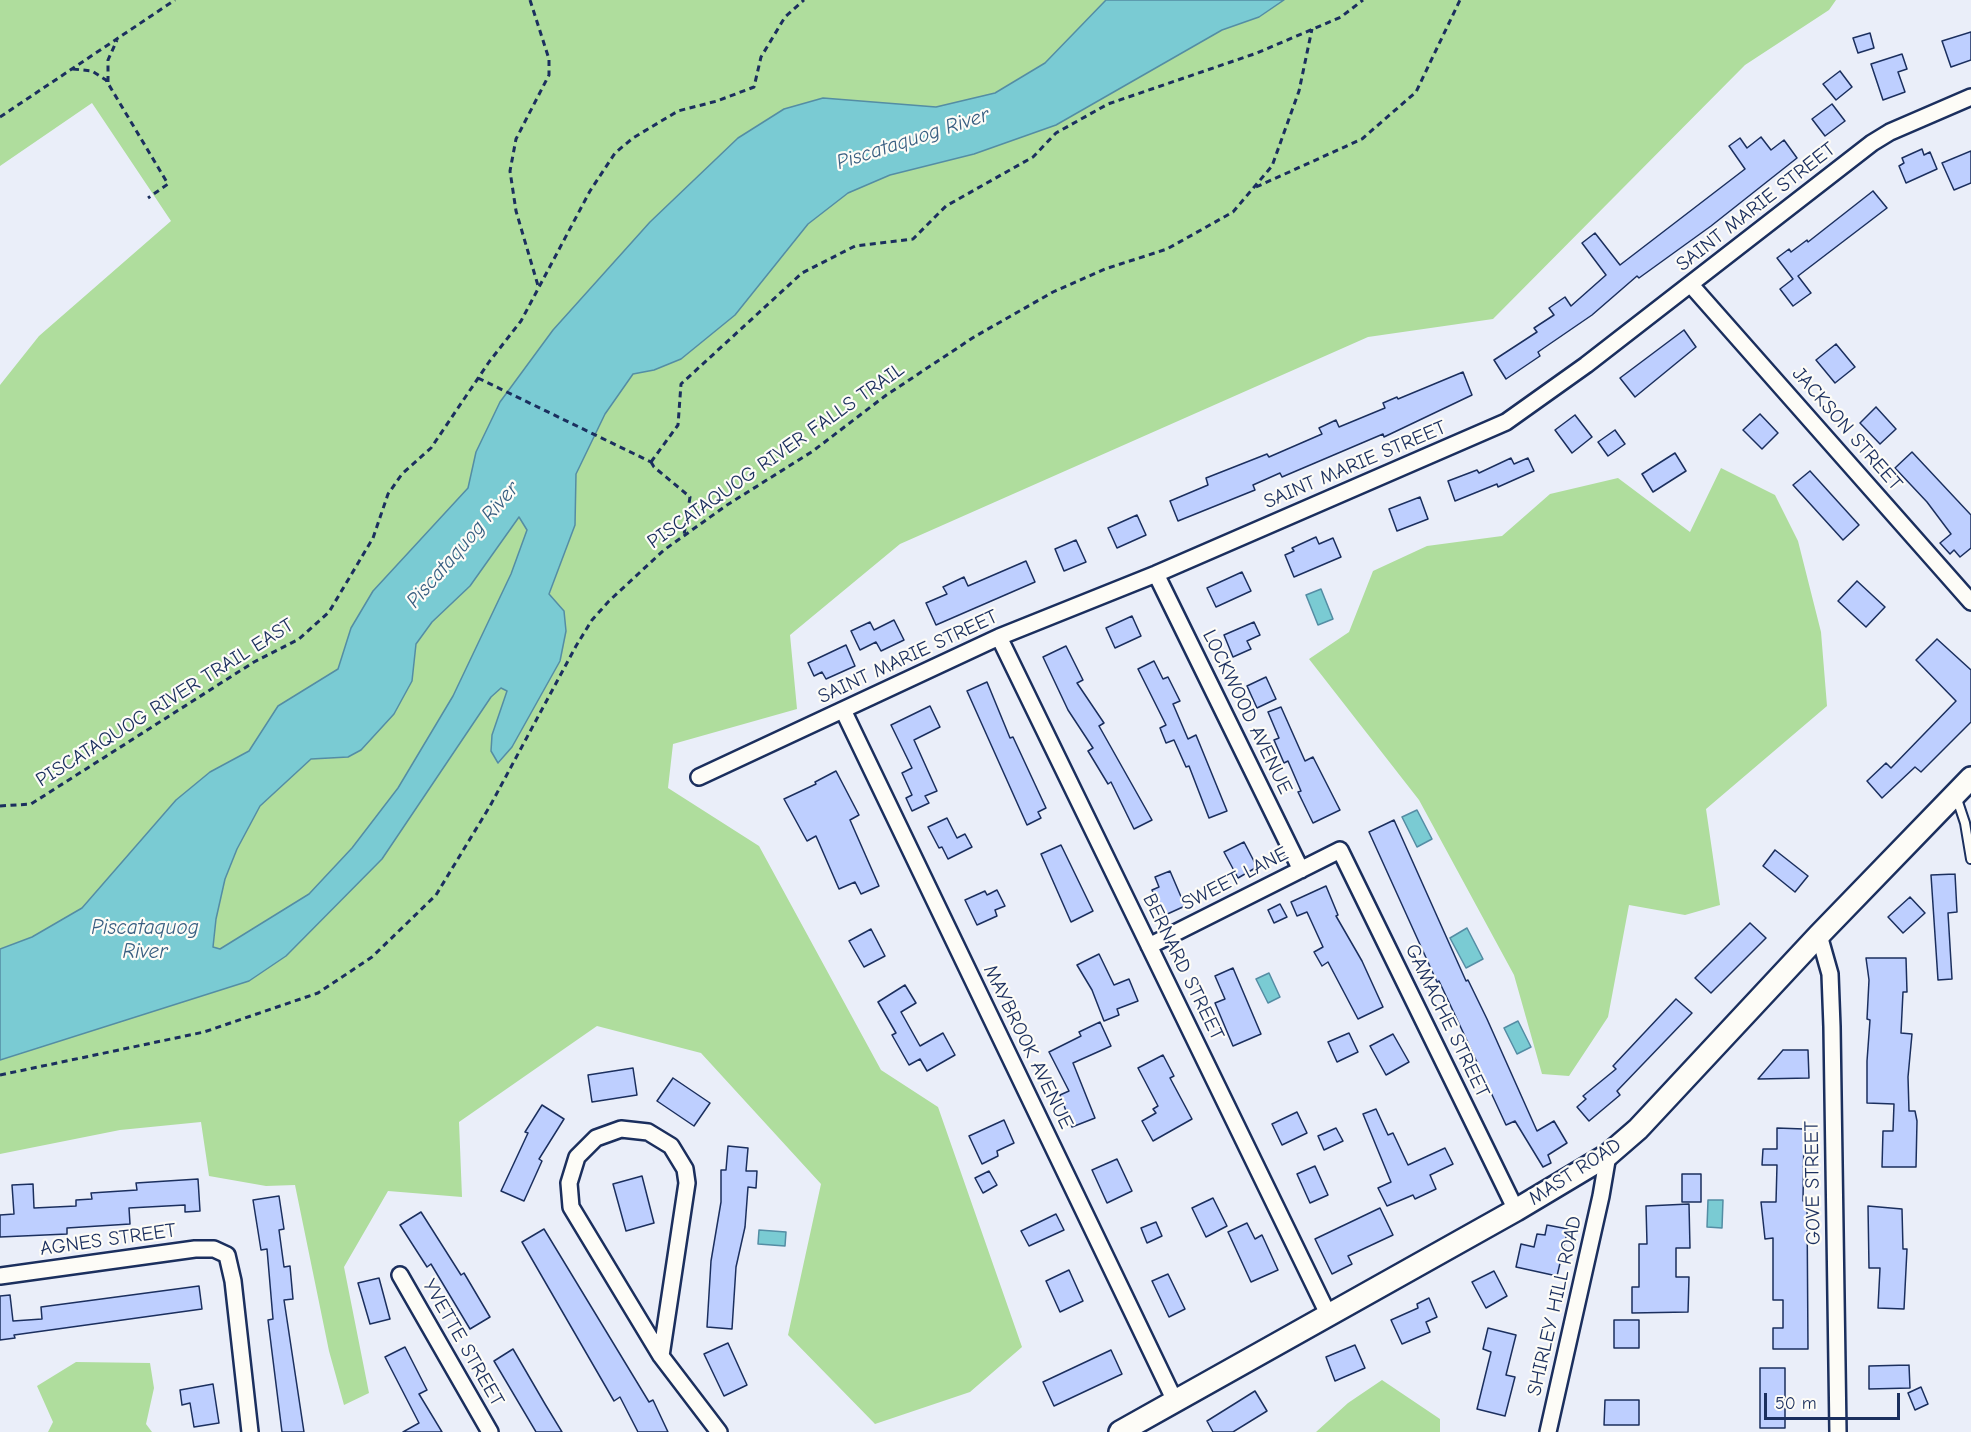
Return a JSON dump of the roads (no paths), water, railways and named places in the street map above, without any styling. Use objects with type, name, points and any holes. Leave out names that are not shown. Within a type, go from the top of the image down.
[{"type":"main road","name":"MAST ROAD","points":[[1120,1432],[1516,1210],[1608,1155],[1638,1129],[1819,935],[1971,778]]},
{"type":"street","name":"SAINT MARIE STREET","points":[[699,777],[999,637],[1156,574],[1506,422],[1586,365],[1691,285],[1872,143],[1890,132],[1971,97]]},
{"type":"street","name":"JACKSON STREET","points":[[1691,285],[1971,602]]},
{"type":"street","name":"LOCKWOOD AVENUE","points":[[1156,574],[1300,870]]},
{"type":"street","name":"BERNARD STREET","points":[[999,637],[1329,1316]]},
{"type":"street","name":"MAYBROOK AVENUE","points":[[843,710],[1175,1401]]},
{"type":"street","name":"SWEET LANE","points":[[1149,946],[1340,850]]},
{"type":"street","name":"GAMACHE STREET","points":[[1340,850],[1516,1210]]},
{"type":"street","name":"GOVE STREET","points":[[1819,935],[1830,974],[1838,1432]]},
{"type":"street","points":[[661,1356],[687,1183],[679,1157],[666,1142],[648,1132],[621,1129],[602,1135],[586,1146],[571,1169],[569,1195],[576,1218],[661,1356],[719,1432]]},
{"type":"street","name":"SHIRLEY HILL ROAD","points":[[1548,1432],[1602,1196],[1608,1155]]},
{"type":"street","name":"AGNES STREET","points":[[0,1276],[195,1249],[214,1248],[221,1251],[230,1261],[250,1432]]},
{"type":"street","name":"YVETTE STREET","points":[[400,1275],[490,1432]]},
{"type":"lane","points":[[1956,795],[1965,822],[1971,859]]},
{"type":"water","name":"Piscataquog River","points":[[1106,0],[1284,0],[1259,17],[1222,30],[1056,125],[974,154],[890,175],[848,193],[808,224],[735,315],[681,359],[654,370],[633,374],[605,414],[576,474],[575,525],[549,594],[564,611],[566,631],[560,661],[512,747],[498,763],[491,751],[492,735],[507,691],[501,688],[491,697],[382,859],[286,956],[249,981],[0,1060],[0,949],[32,937],[82,908],[176,800],[210,772],[249,751],[278,706],[338,669],[351,628],[373,591],[468,488],[476,452],[500,402],[553,330],[650,222],[738,138],[784,109],[823,98],[936,107],[995,93],[1045,63]],"holes":[[[519,517],[527,530],[511,574],[453,696],[398,788],[352,848],[309,894],[220,949],[213,947],[216,919],[225,879],[237,849],[260,806],[311,759],[348,757],[361,750],[394,714],[412,681],[416,644],[432,622],[470,586]]]},
{"type":"water","points":[[1321,589],[1333,619],[1318,625],[1306,595]]},
{"type":"water","points":[[1417,810],[1432,839],[1417,847],[1402,817]]},
{"type":"water","points":[[1467,928],[1483,959],[1466,968],[1450,938]]},
{"type":"water","points":[[1269,973],[1280,997],[1268,1003],[1256,979]]},
{"type":"water","points":[[1518,1021],[1531,1047],[1517,1054],[1504,1028]]},
{"type":"water","points":[[1708,1200],[1723,1200],[1722,1228],[1707,1227]]},
{"type":"water","points":[[759,1230],[786,1232],[785,1246],[758,1244]]}]
